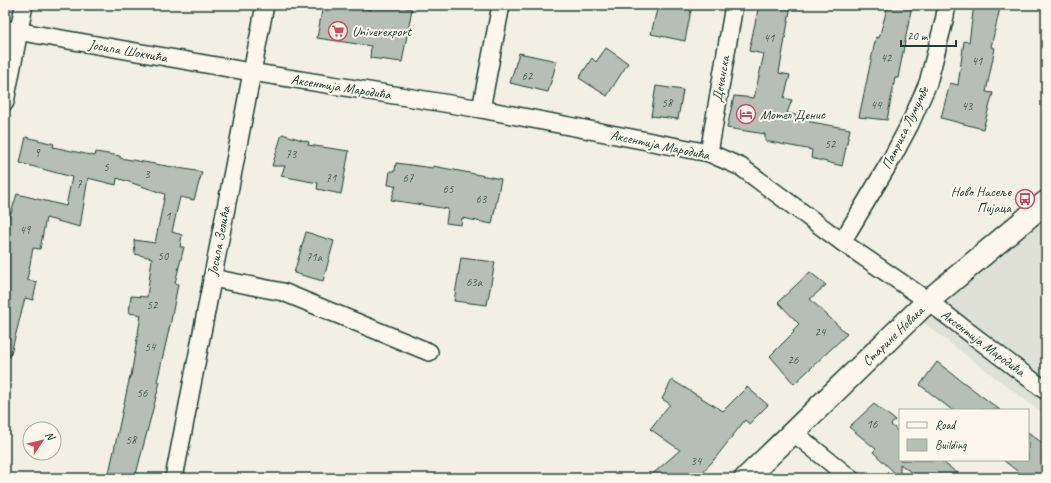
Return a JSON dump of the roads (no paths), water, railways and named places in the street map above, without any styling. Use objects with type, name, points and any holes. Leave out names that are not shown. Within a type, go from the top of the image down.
[{"type":"street","points":[[5,102],[12,30],[24,5]]},
{"type":"street","name":"Јосипа Зелића","points":[[174,478],[264,5]]},
{"type":"street","points":[[481,109],[501,5]]},
{"type":"street","name":"Дечанска","points":[[709,153],[734,5]]},
{"type":"street","name":"Патриса Лумумбе","points":[[842,242],[891,160],[910,124],[928,83],[947,5]]},
{"type":"street","name":"Јосипа Шокчића","points":[[12,30],[251,72]]},
{"type":"street","name":"Аксентија Мародића","points":[[251,72],[481,109],[709,153],[741,167],[842,242],[928,301],[1046,390]]},
{"type":"street","name":"Старине Новака","points":[[746,478],[794,433],[928,301],[1046,202]]},
{"type":"street","points":[[212,278],[283,292],[429,352]]},
{"type":"street","points":[[794,433],[850,478]]},
{"type":"place","name":"Univerexport","points":[[338,31]]},
{"type":"place","name":"Мотел Денис","points":[[746,114]]},
{"type":"place","name":"Ново Насеље Пијаца","points":[[1025,199]]}]
